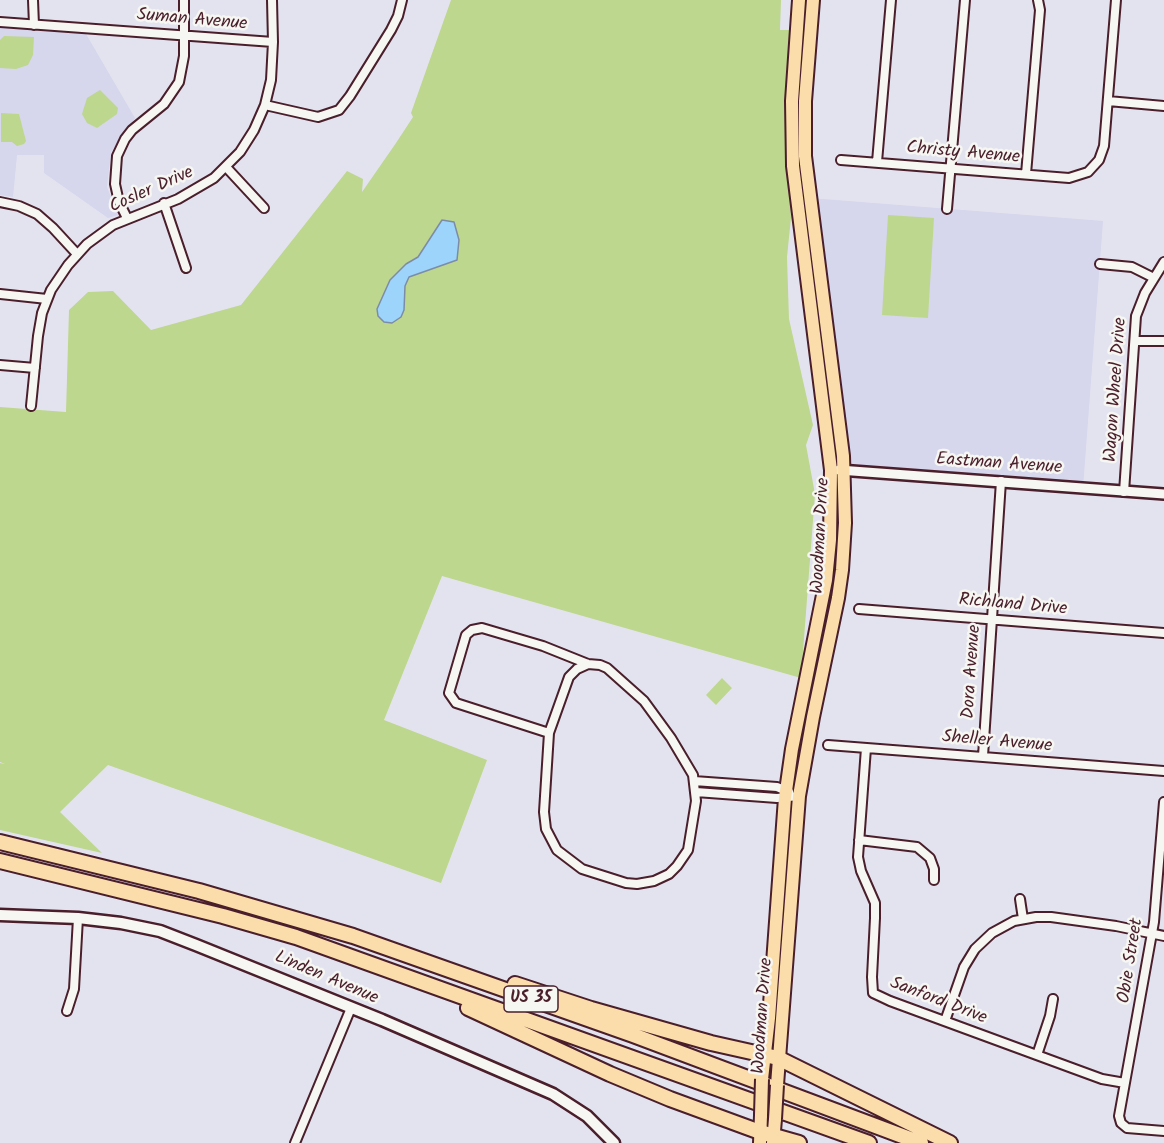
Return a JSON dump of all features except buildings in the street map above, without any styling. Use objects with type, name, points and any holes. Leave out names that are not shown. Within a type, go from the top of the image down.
[{"type":"highway","name":"US 35","points":[[0,842],[221,897],[353,936],[633,1035],[921,1143]]},
{"type":"highway","name":"US 35","points":[[0,861],[224,916],[296,937],[869,1143]]},
{"type":"highway","points":[[353,936],[466,968],[591,1009],[711,1043],[772,1057],[950,1143]]},
{"type":"highway","points":[[404,976],[610,1074],[767,1138],[799,1143]]},
{"type":"main road","name":"Woodman Drive","points":[[775,1019],[785,794],[826,580],[830,540],[831,470],[793,166],[792,101],[799,0]]},
{"type":"main road","name":"Woodman Drive","points":[[767,1138],[775,1119],[777,1085],[772,1057],[773,1033],[799,796],[842,570],[844,524],[844,470],[805,156],[805,100],[813,0]]},
{"type":"main road","name":"Linden Avenue","points":[[0,915],[78,918],[160,931],[252,966],[553,1094],[587,1116],[614,1143]]},
{"type":"main road","name":"Woodman Drive","points":[[767,1138],[761,1114],[762,1079],[772,1057]]},
{"type":"street","points":[[33,0],[34,25]]},
{"type":"street","points":[[127,218],[119,202],[115,184],[117,156],[124,139],[164,104],[175,90],[182,72],[185,36],[184,0]]},
{"type":"street","name":"Cosler Drive","points":[[31,406],[39,325],[47,299],[58,279],[76,255],[101,232],[127,218],[198,189],[226,167],[251,136],[265,105],[271,80],[272,0]]},
{"type":"street","points":[[265,105],[318,117],[325,117],[339,110],[391,30],[402,0]]},
{"type":"street","points":[[877,162],[891,0]]},
{"type":"street","points":[[947,209],[965,0]]},
{"type":"street","points":[[1026,174],[1040,10],[1038,0]]},
{"type":"street","points":[[1116,0],[1108,101],[1164,106]]},
{"type":"street","name":"Suman Avenue","points":[[0,22],[273,42]]},
{"type":"street","name":"Christy Avenue","points":[[841,159],[1069,178],[1082,175],[1095,165],[1102,153],[1108,101]]},
{"type":"street","points":[[226,167],[264,208]]},
{"type":"street","points":[[0,202],[19,206],[37,214],[53,228],[76,255]]},
{"type":"street","points":[[164,203],[186,268]]},
{"type":"street","name":"Wagon Wheel Drive","points":[[1124,492],[1139,305],[1164,262]]},
{"type":"street","points":[[1100,264],[1132,267],[1154,278]]},
{"type":"street","points":[[0,294],[47,299]]},
{"type":"street","points":[[1135,341],[1164,340]]},
{"type":"street","points":[[0,365],[35,368]]},
{"type":"street","name":"Eastman Avenue","points":[[831,470],[1164,494]]},
{"type":"street","name":"Dora Avenue","points":[[983,756],[1001,481]]},
{"type":"street","name":"Richland Drive","points":[[859,609],[1164,633]]},
{"type":"street","points":[[549,733],[456,703],[449,693],[466,635],[472,630],[482,628],[543,646],[588,664],[600,665],[607,668],[644,701],[671,738],[694,781],[696,792],[688,850],[683,860],[669,874],[654,881],[637,884],[592,874],[573,864],[557,850],[546,829],[544,812],[549,733],[569,677],[577,669],[588,664]]},
{"type":"street","name":"Sheller Avenue","points":[[828,745],[1164,771]]},
{"type":"street","name":"Sanford Drive","points":[[866,748],[859,864],[872,894],[876,912],[873,993],[1102,1079],[1125,1083]]},
{"type":"street","points":[[694,781],[777,787],[785,794]]},
{"type":"street","points":[[696,792],[799,796]]},
{"type":"street","name":"Obie Street","points":[[1164,802],[1152,934],[1119,1116],[1120,1123],[1127,1128],[1164,1131]]},
{"type":"street","points":[[859,840],[917,847],[930,858],[934,869],[934,880]]},
{"type":"street","points":[[1020,899],[1023,918]]},
{"type":"street","points":[[945,1021],[964,967],[975,950],[1001,927],[1023,918],[1051,917],[1116,926],[1164,936]]},
{"type":"street","points":[[67,1011],[75,989],[78,918]]},
{"type":"street","points":[[1037,1055],[1053,999]]},
{"type":"street","points":[[295,1143],[351,1008]]},
{"type":"shaded area","points":[[0,27],[86,34],[135,118],[111,152],[107,187],[118,215],[108,218],[44,173],[44,155],[17,155],[13,197],[0,195]]},
{"type":"shaded area","points":[[810,198],[1103,221],[1083,488],[844,470]]},
{"type":"green space","points":[[451,0],[781,0],[780,30],[791,30],[786,108],[791,218],[787,257],[789,319],[813,425],[806,445],[815,494],[801,678],[442,576],[384,720],[487,760],[441,883],[108,765],[60,812],[102,853],[0,830],[0,763],[5,764],[0,762],[0,407],[66,412],[69,310],[88,292],[113,291],[151,330],[241,305],[347,171],[363,179],[362,192],[396,143],[413,117],[411,113]]},
{"type":"green space","points":[[4,36],[34,37],[33,55],[28,65],[16,69],[0,68],[0,40]]},
{"type":"green space","points":[[100,90],[118,108],[117,114],[97,128],[87,123],[82,114],[87,98]]},
{"type":"green space","points":[[1,113],[19,114],[26,141],[24,144],[17,146],[12,142],[1,142]]},
{"type":"green space","points":[[888,215],[934,218],[928,318],[882,315]]},
{"type":"green space","points":[[722,678],[732,688],[716,705],[706,695]]},
{"type":"water","points":[[442,220],[454,222],[459,240],[457,260],[409,277],[405,286],[404,310],[401,317],[392,323],[384,322],[378,316],[377,309],[390,280],[406,264],[418,257]]}]
